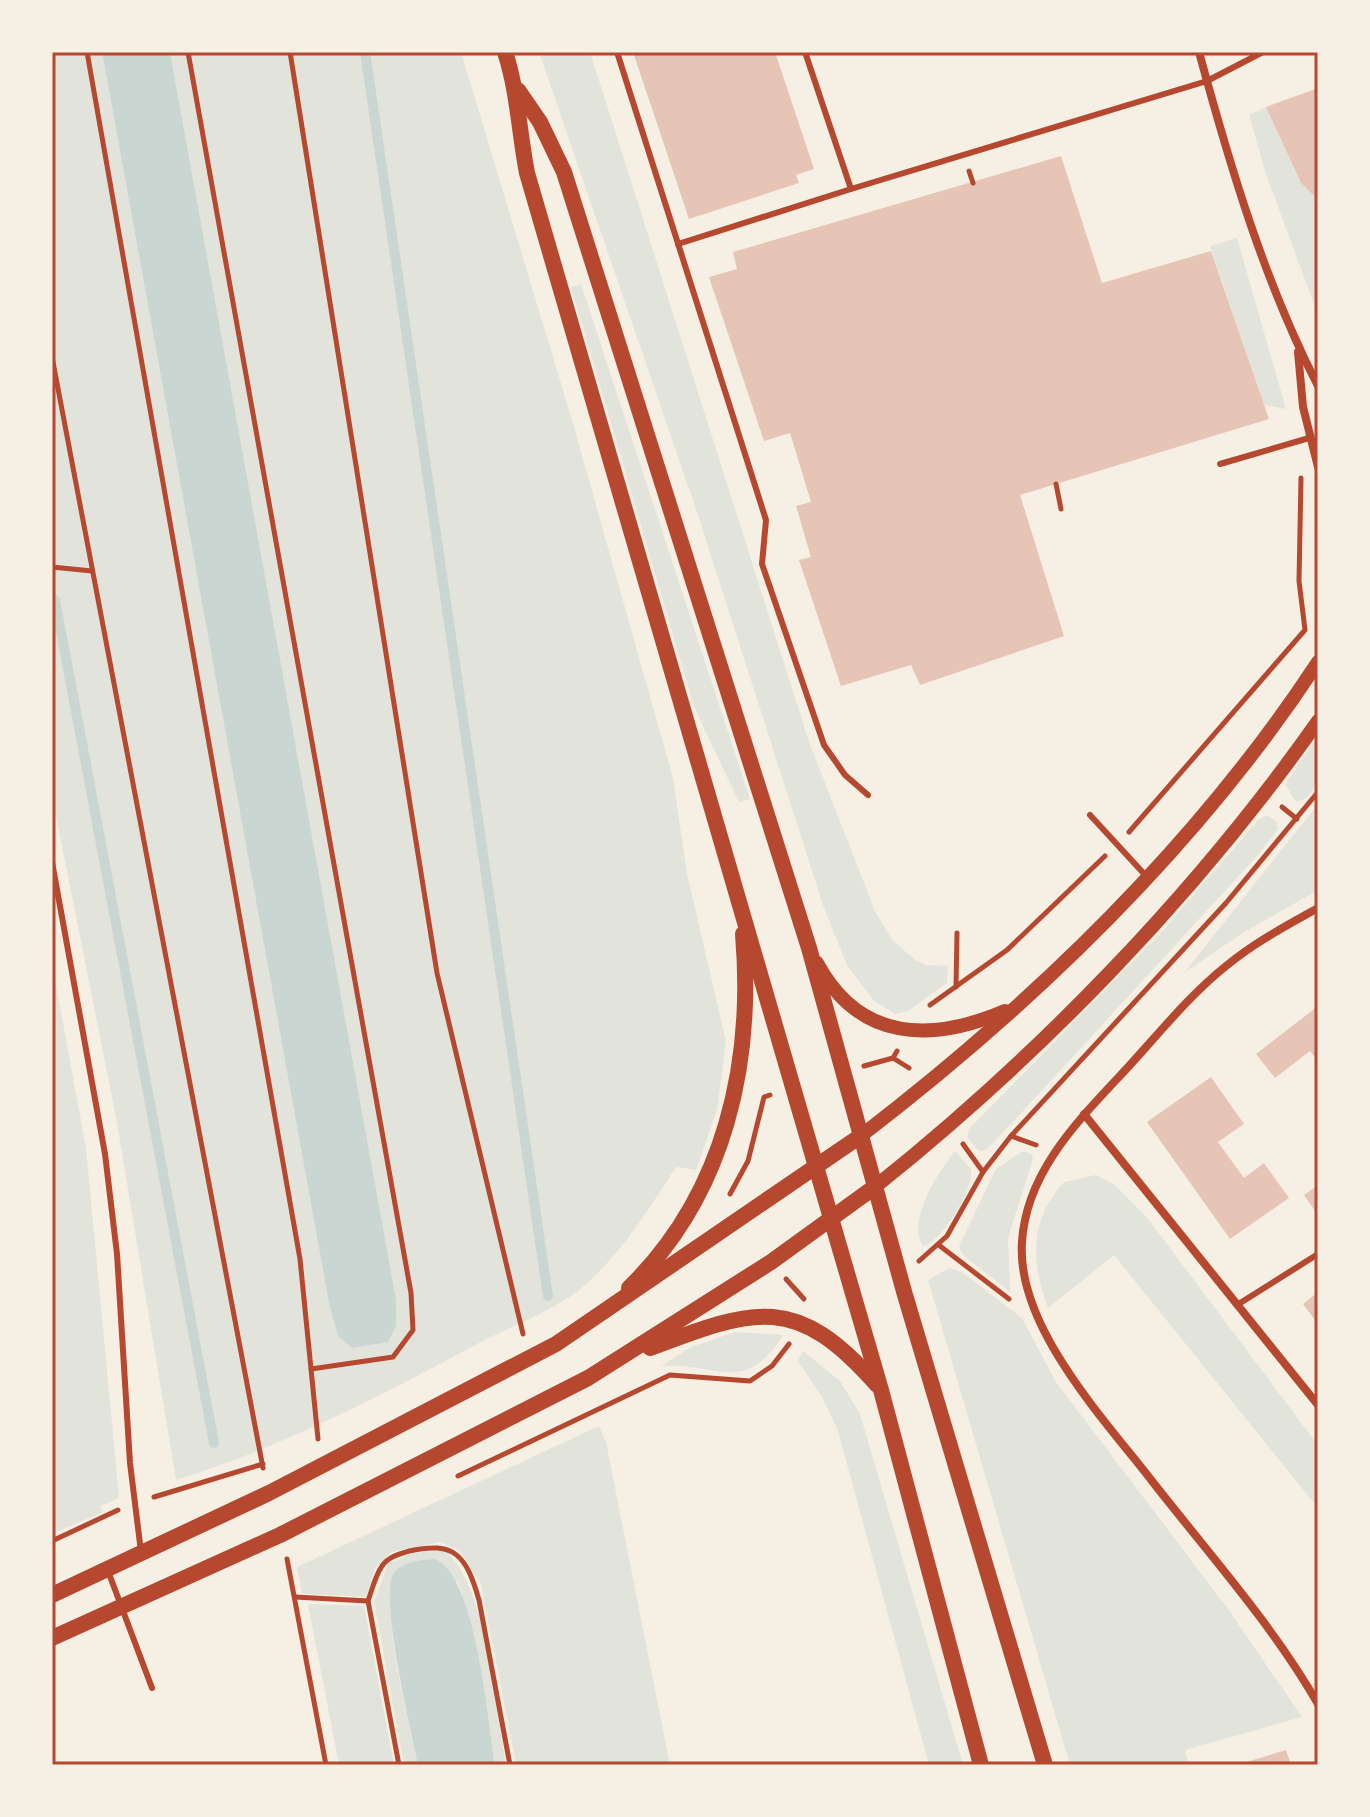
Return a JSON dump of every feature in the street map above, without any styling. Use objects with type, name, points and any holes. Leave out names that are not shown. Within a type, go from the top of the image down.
[{"type":"main road","points":[[505,52],[517,88],[540,122],[564,172],[809,948],[899,1272],[1045,1765]]},
{"type":"main road","points":[[517,88],[518,125],[527,173],[881,1390],[981,1765]]},
{"type":"main road","points":[[586,1325],[632,1284],[671,1240],[717,1158],[730,1118],[741,1054],[744,964],[739,896]]},
{"type":"main road","points":[[52,1595],[294,1480],[530,1358],[586,1325],[862,1135]]},
{"type":"main road","points":[[52,1638],[280,1535],[622,1359],[832,1219],[876,1186]]},
{"type":"main road","points":[[622,1359],[726,1320],[764,1315],[801,1322],[819,1330],[853,1358],[881,1390]]},
{"type":"street","points":[[1199,52],[1240,197],[1298,351],[1318,386]]},
{"type":"street","points":[[1298,351],[1309,438],[1318,467]]},
{"type":"street","points":[[862,1135],[929,1083],[1020,1004],[1147,877],[1272,729],[1318,662]]},
{"type":"street","points":[[876,1186],[1000,1079],[1144,932],[1229,838],[1318,721]]},
{"type":"street","points":[[1318,908],[1267,935],[1224,968],[1067,1132],[1045,1169],[1022,1239],[1027,1286],[1042,1324],[1083,1391],[1281,1646],[1318,1704]]},
{"type":"street","points":[[809,948],[828,983],[851,1009],[910,1031],[952,1030],[1020,1004]]},
{"type":"street","points":[[1084,1114],[1318,1405]]},
{"type":"lane","points":[[617,52],[766,520],[762,564],[824,745],[845,775],[868,795]]},
{"type":"lane","points":[[805,52],[851,189]]},
{"type":"lane","points":[[678,244],[1207,81],[1263,52]]},
{"type":"lane","points":[[1220,464],[1309,438]]},
{"type":"lane","points":[[1090,815],[1147,877]]},
{"type":"lane","points":[[52,862],[105,1154],[117,1254],[130,1463],[141,1553]]},
{"type":"lane","points":[[1237,1305],[1318,1254]]},
{"type":"lane","points":[[107,1569],[152,1688]]},
{"type":"path","points":[[87,52],[297,1243],[319,1444],[333,1437]]},
{"type":"path","points":[[188,52],[411,1293],[413,1330],[393,1357],[311,1369]]},
{"type":"path","points":[[290,52],[437,973],[530,1358]]},
{"type":"path","points":[[52,357],[262,1465]]},
{"type":"path","points":[[844,1072],[893,1058],[921,1012],[1007,950],[1117,845],[1176,782],[1305,630],[1299,581],[1300,478],[1308,474]]},
{"type":"path","points":[[1056,484],[1061,509]]},
{"type":"path","points":[[52,567],[92,571]]},
{"type":"path","points":[[899,1272],[940,1246],[983,1172],[1011,1136],[1226,903],[1318,792]]},
{"type":"path","points":[[956,987],[957,933]]},
{"type":"path","points":[[728,1199],[748,1161],[764,1097],[793,1085]]},
{"type":"path","points":[[940,1246],[1042,1324]]},
{"type":"path","points":[[444,1483],[670,1375],[750,1381],[772,1366],[801,1322]]},
{"type":"path","points":[[510,1343],[535,1330]]},
{"type":"path","points":[[399,1765],[368,1601],[380,1568],[388,1559],[440,1546],[451,1550],[470,1574],[479,1600],[510,1765]]},
{"type":"path","points":[[301,1552],[287,1559],[326,1765]]},
{"type":"path","points":[[295,1597],[368,1601]]},
{"type":"shaded area","points":[[52,52],[102,52],[329,1303],[396,1299],[170,52],[461,52],[572,420],[673,778],[687,874],[726,1041],[717,1110],[696,1170],[676,1167],[620,1249],[578,1291],[543,1312],[332,1418],[255,1452],[176,1480],[116,1117],[52,796]]},
{"type":"shaded area","points":[[102,52],[170,52],[396,1299],[396,1326],[388,1342],[352,1348],[338,1336],[329,1303]]},
{"type":"shaded area","points":[[539,52],[590,52],[809,742],[875,911],[892,940],[914,959],[926,965],[948,966],[947,983],[908,1011],[896,1014],[874,1001],[847,965],[823,905],[697,512]]},
{"type":"shaded area","points":[[1266,107],[1301,183],[1318,200],[1318,315],[1266,174],[1249,115]]},
{"type":"shaded area","points":[[1237,238],[1286,409],[1264,405],[1210,246]]},
{"type":"shaded area","points":[[581,284],[750,799],[739,802],[694,707],[571,287]]},
{"type":"shaded area","points":[[1318,737],[1318,776],[1315,785],[1305,798],[1296,802],[1285,784]]},
{"type":"shaded area","points":[[1318,804],[1318,890],[1241,934],[1184,973]]},
{"type":"shaded area","points":[[1267,815],[1276,821],[1278,829],[1257,856],[1013,1122],[986,1150],[979,1151],[967,1137],[969,1129],[1159,935],[1258,820]]},
{"type":"shaded area","points":[[52,963],[86,1148],[119,1498],[100,1506],[103,1512],[52,1534]]},
{"type":"shaded area","points":[[955,1151],[971,1169],[968,1189],[948,1225],[923,1247],[919,1235],[922,1210],[933,1183]]},
{"type":"shaded area","points":[[1023,1151],[1031,1154],[1033,1159],[1008,1238],[1010,1292],[963,1255],[959,1246],[996,1169]]},
{"type":"shaded area","points":[[1096,1175],[1114,1184],[1148,1219],[1318,1445],[1318,1508],[1114,1255],[1048,1308],[1036,1258],[1036,1242],[1044,1211],[1064,1182]]},
{"type":"shaded area","points":[[949,1268],[962,1272],[1022,1318],[1056,1382],[1228,1609],[1302,1717],[1185,1750],[1188,1762],[1179,1765],[1070,1765],[928,1280]]},
{"type":"shaded area","points":[[735,1332],[783,1335],[769,1354],[743,1371],[661,1366],[691,1347]]},
{"type":"shaded area","points":[[803,1351],[840,1381],[860,1414],[963,1765],[929,1765],[838,1431],[822,1397],[798,1361]]},
{"type":"shaded area","points":[[599,1426],[606,1442],[670,1765],[516,1765],[481,1584],[459,1550],[440,1542],[391,1552],[375,1568],[366,1597],[302,1594],[297,1567]]},
{"type":"shaded area","points":[[445,1550],[471,1591],[480,1619],[488,1650],[506,1765],[495,1765],[470,1620],[458,1582],[411,1563],[395,1572],[390,1610],[418,1765],[404,1765],[374,1602],[388,1564],[413,1553]]},
{"type":"shaded area","points":[[434,1559],[448,1570],[470,1619],[484,1685],[495,1765],[418,1765],[393,1635],[390,1586],[394,1573],[402,1566]]},
{"type":"shaded area","points":[[308,1604],[364,1606],[394,1765],[339,1765]]},
{"type":"building","points":[[633,52],[775,52],[814,169],[796,175],[799,183],[689,219]]},
{"type":"building","points":[[1318,88],[1318,200],[1301,183],[1266,107]]},
{"type":"building","points":[[1061,156],[1102,283],[1211,251],[1269,419],[1020,495],[1064,636],[920,685],[911,665],[841,686],[799,560],[811,557],[796,506],[811,502],[790,433],[764,441],[709,277],[737,269],[733,252]]},
{"type":"building","points":[[1318,1006],[1318,1061],[1310,1051],[1275,1078],[1256,1054]]},
{"type":"building","points":[[1211,1077],[1244,1124],[1218,1142],[1244,1178],[1264,1163],[1289,1198],[1230,1239],[1147,1122]]},
{"type":"building","points":[[1318,1185],[1318,1215],[1304,1195]]},
{"type":"building","points":[[1318,1292],[1318,1324],[1303,1304]]},
{"type":"building","points":[[1286,1750],[1291,1765],[1240,1765],[1240,1764]]},
{"type":"waterway","points":[[365,52],[548,1296]]},
{"type":"waterway","points":[[55,600],[214,1443]]}]
